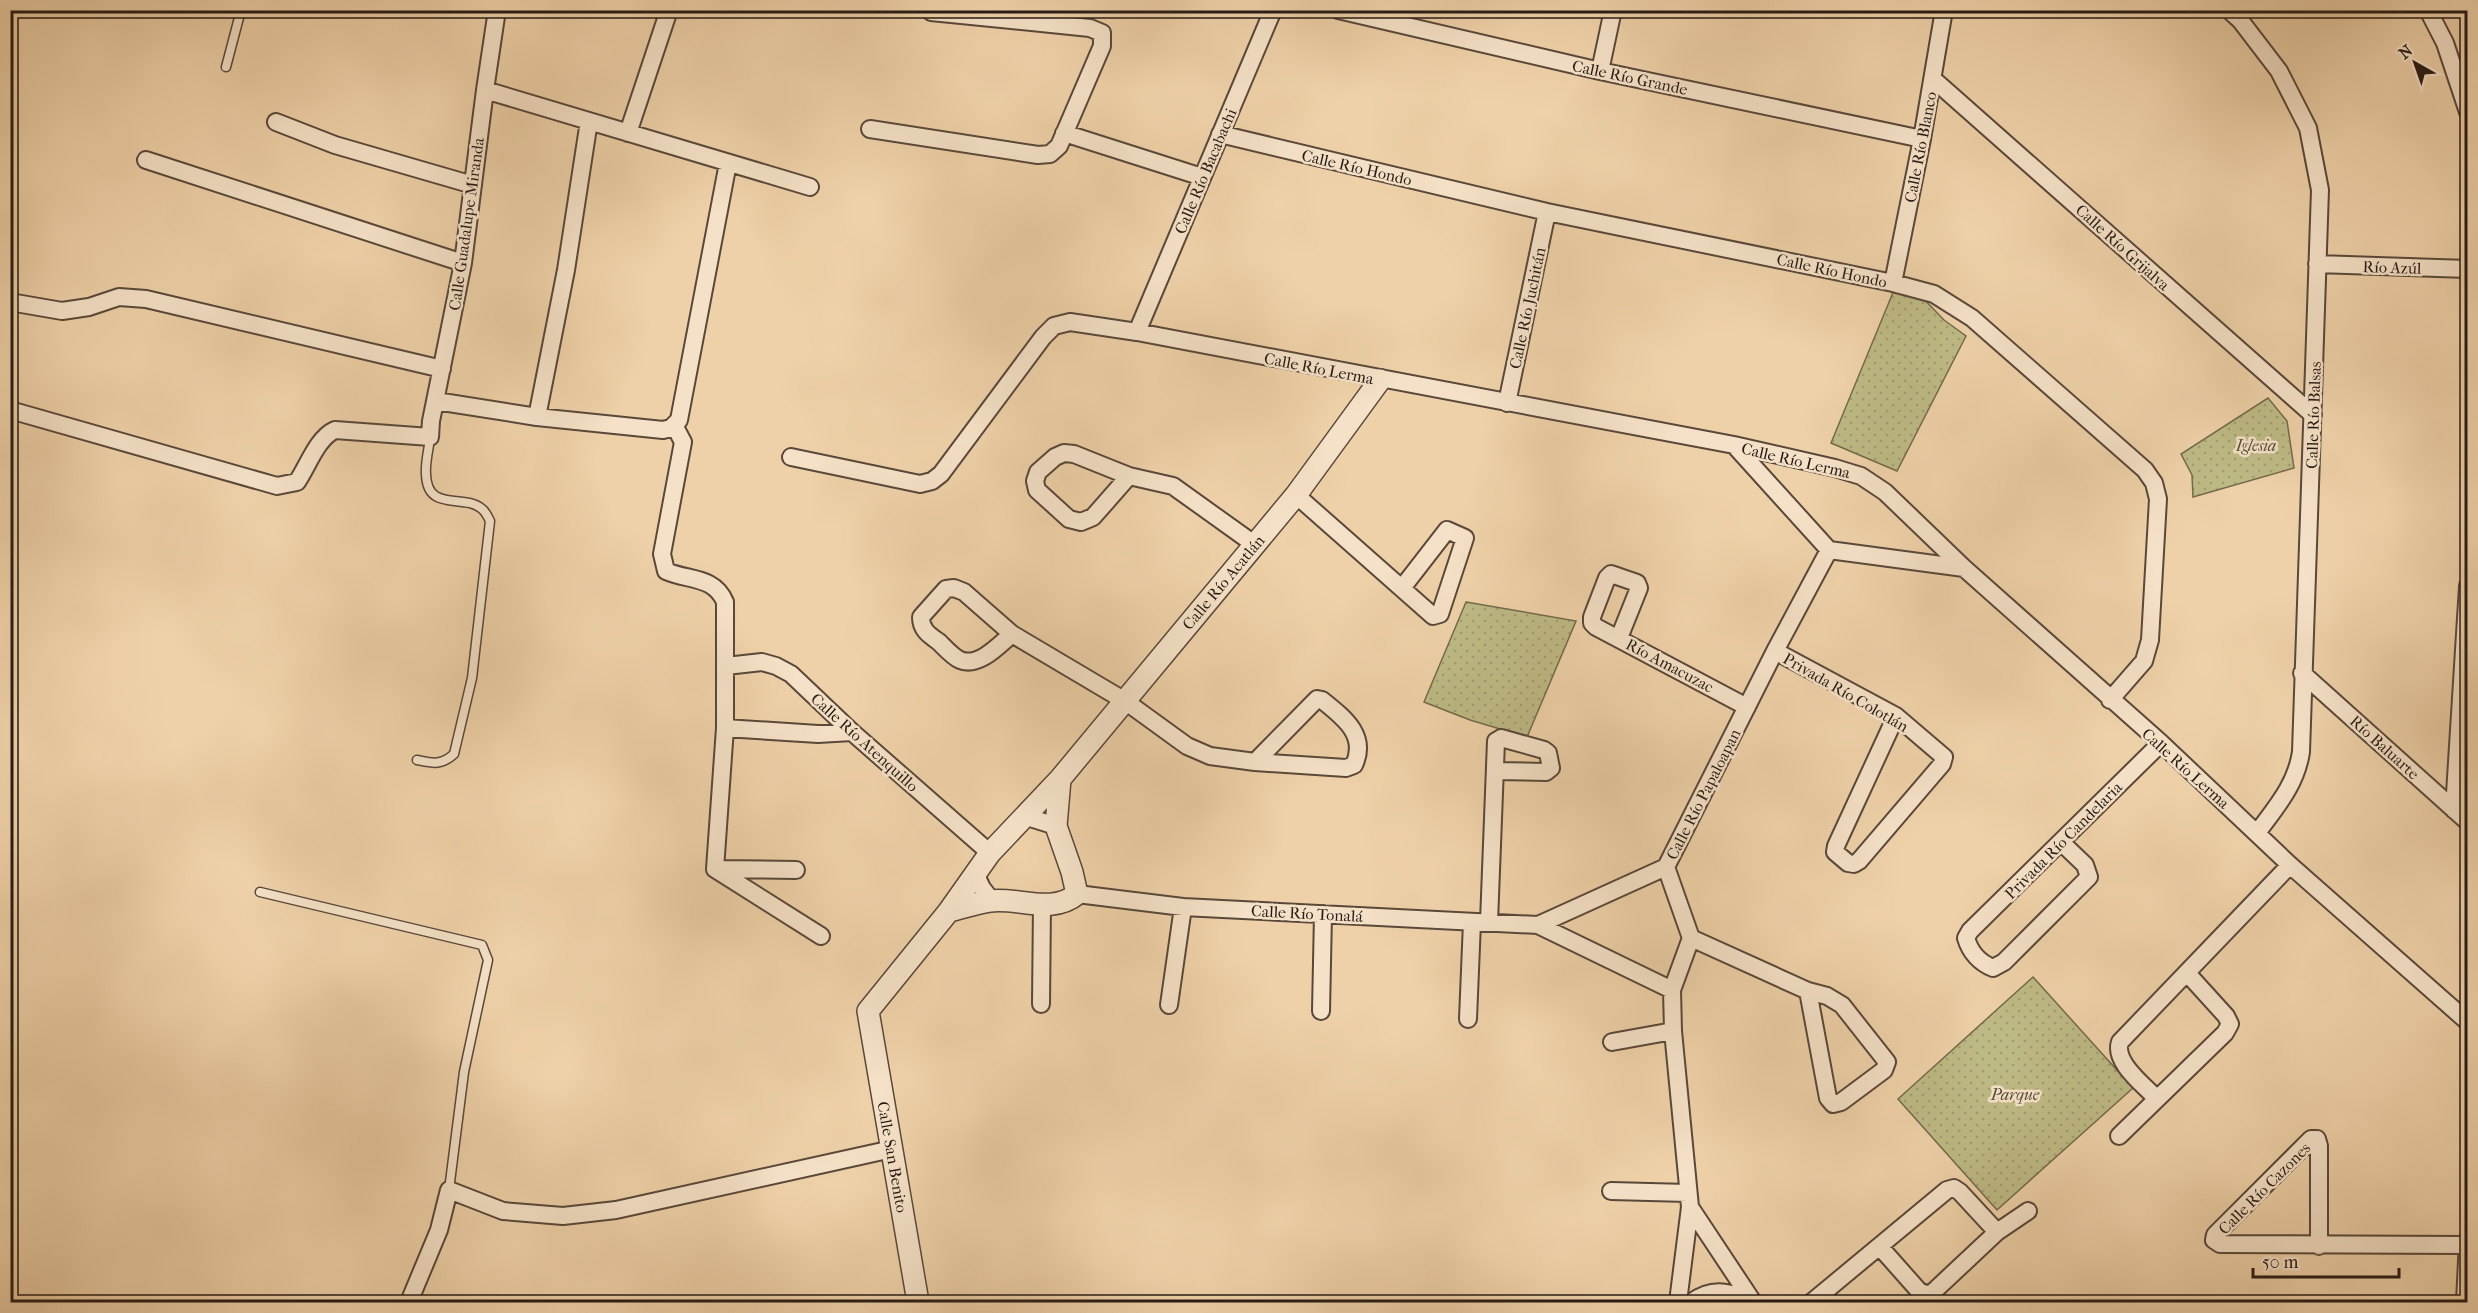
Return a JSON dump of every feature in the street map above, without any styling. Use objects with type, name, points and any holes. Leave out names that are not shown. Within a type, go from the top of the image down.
[{"type":"street","name":"Calle Guadalupe Miranda","points":[[430,437],[463,263],[497,10]]},
{"type":"street","points":[[628,133],[669,10]]},
{"type":"street","name":"Calle Río Bacabachi","points":[[1137,332],[1273,10]]},
{"type":"street","name":"Calle Río Grande","points":[[1338,10],[1600,70],[1922,139]]},
{"type":"street","points":[[1600,70],[1613,10]]},
{"type":"street","name":"Calle Río Blanco","points":[[1893,283],[1922,139],[1944,10]]},
{"type":"street","name":"Calle Río Balsas","points":[[2229,10],[2240,20],[2279,71],[2308,128],[2320,190],[2299,767],[2292,784],[2257,833]]},
{"type":"street","points":[[2428,10],[2445,43],[2468,112]]},
{"type":"street","points":[[870,129],[1038,155],[1050,154],[1059,146],[1102,46],[1102,33],[1090,28],[931,12]]},
{"type":"street","name":"Calle Río Grijalva","points":[[1933,79],[2313,415]]},
{"type":"street","points":[[485,90],[810,187]]},
{"type":"street","points":[[276,122],[335,145],[473,184]]},
{"type":"street","points":[[537,417],[566,270],[589,122]]},
{"type":"street","points":[[1064,133],[1202,177]]},
{"type":"street","name":"Calle Río Hondo","points":[[1220,134],[1547,212],[1893,283],[1934,294],[1972,318],[2145,470],[2154,483],[2158,499],[2150,640],[2144,661],[2110,700]]},
{"type":"street","points":[[146,160],[463,263]]},
{"type":"street","points":[[436,400],[537,417],[663,430],[671,428],[679,420],[728,163]]},
{"type":"street","name":"Calle Río Juchitán","points":[[1507,403],[1547,212]]},
{"type":"street","name":"Río Azúl","points":[[2317,264],[2468,269]]},
{"type":"street","points":[[10,302],[62,311],[89,307],[119,297],[146,299],[442,369]]},
{"type":"street","name":"Calle Río Lerma","points":[[791,457],[920,484],[932,480],[940,474],[1043,337],[1054,326],[1070,322],[1137,332],[1734,446],[1861,476],[1885,492],[1964,568],[2161,743],[2290,865],[2468,1022]]},
{"type":"street","name":"Calle Río Acatlán","points":[[868,1011],[949,911],[990,853],[1060,779],[1296,495],[1380,380]]},
{"type":"street","points":[[10,410],[278,486],[297,482],[310,463],[320,441],[335,430],[430,437]]},
{"type":"street","points":[[674,425],[683,442],[662,554],[666,572],[712,584],[720,591],[725,603],[725,728],[716,869]]},
{"type":"street","points":[[1734,446],[1829,550],[1964,568]]},
{"type":"street","points":[[1129,476],[1093,517],[1081,522],[1069,519],[1037,490],[1035,481],[1038,472],[1055,457],[1064,453],[1074,454],[1129,476],[1173,486],[1254,544]]},
{"type":"street","points":[[1296,495],[1402,588],[1437,617],[1440,614],[1465,538],[1447,530],[1402,588]]},
{"type":"street","name":"Calle Río Papaloapan","points":[[1691,938],[1666,867],[1775,651],[1829,550]]},
{"type":"street","name":"Río Amacuzac","points":[[1619,638],[1640,588],[1637,583],[1611,574],[1592,623],[1596,627],[1747,707]]},
{"type":"street","points":[[2454,810],[2468,586]]},
{"type":"street","points":[[1012,634],[980,659],[969,662],[960,660],[926,632],[921,626],[921,617],[946,589],[954,588],[964,592],[1012,634],[1125,700],[1187,746],[1210,756],[1255,762],[1346,768],[1354,765],[1358,757],[1357,737],[1351,724],[1323,700],[1317,699],[1255,762]]},
{"type":"street","name":"Privada Río Colotlán","points":[[1775,651],[1896,716],[1944,757],[1942,764],[1854,864],[1839,857],[1835,852],[1836,846],[1896,716]]},
{"type":"street","name":"Calle Río Atenquillo","points":[[726,666],[762,662],[791,674],[852,732],[990,853]]},
{"type":"street","name":"Río Baluarte","points":[[2302,673],[2468,822]]},
{"type":"street","points":[[725,728],[818,734],[852,732]]},
{"type":"street","name":"Privada Río Candelaria","points":[[2062,843],[2085,865],[2089,877],[2004,962],[1993,968],[1984,964],[1969,947],[1966,938],[1970,931],[2062,843],[2161,743]]},
{"type":"street","points":[[1489,922],[1496,771]]},
{"type":"street","points":[[949,911],[992,901],[1062,903],[1077,894],[1056,826],[1060,779]]},
{"type":"street","points":[[1024,816],[1056,826]]},
{"type":"street","points":[[2157,1099],[2121,1059],[2118,1050],[2121,1042],[2290,865]]},
{"type":"street","name":"Calle Río Tonalá","points":[[1538,925],[1666,867]]},
{"type":"street","points":[[716,869],[796,870]]},
{"type":"street","points":[[716,869],[821,936]]},
{"type":"street","points":[[976,875],[992,901]]},
{"type":"street","name":"Calle Río Tonalá","points":[[1077,894],[1183,907],[1538,925],[1672,990]]},
{"type":"street","points":[[1041,1004],[1042,904]]},
{"type":"street","points":[[1169,1005],[1183,907]]},
{"type":"street","points":[[1321,1011],[1323,914]]},
{"type":"street","points":[[1467,1019],[1472,921]]},
{"type":"street","points":[[1678,1302],[1689,1200],[1673,1030],[1672,990],[1691,938],[1808,991],[1827,996],[1842,1005],[1887,1062],[1884,1070],[1841,1102],[1833,1104],[1828,1098],[1808,991]]},
{"type":"street","points":[[2120,1136],[2225,1033],[2230,1024],[2226,1016],[2187,973]]},
{"type":"street","name":"Calle San Benito","points":[[868,1011],[918,1302]]},
{"type":"street","points":[[1612,1042],[1673,1030]]},
{"type":"street","name":"Calle Río Cazones","points":[[2319,1246],[2319,1146],[2317,1139],[2311,1139],[2216,1235],[2214,1240],[2220,1244],[2319,1246],[2467,1245]]},
{"type":"street","points":[[409,1302],[439,1230],[449,1190],[503,1211],[563,1216],[616,1210],[892,1149]]},
{"type":"street","points":[[1812,1302],[1947,1190],[1954,1188],[1960,1192],[1997,1232]]},
{"type":"street","points":[[1611,1191],[1689,1200]]},
{"type":"street","points":[[1689,1200],[1751,1301]]},
{"type":"street","points":[[1880,1246],[1919,1291],[1925,1294],[1932,1293],[1997,1232],[2028,1211]]},
{"type":"street","points":[[2466,1295],[2468,1240]]},
{"type":"street","points":[[1692,1302],[1708,1292],[1722,1290],[1751,1301]]},
{"type":"lane","points":[[226,67],[242,10]]},
{"type":"lane","points":[[417,760],[438,764],[447,761],[454,754],[472,678],[490,521],[482,508],[441,500],[429,489],[426,474],[430,437]]},
{"type":"lane","points":[[260,892],[482,945],[486,951],[488,960],[464,1072],[449,1190]]},
{"type":"green space","points":[[1894,290],[1919,294],[1944,320],[1966,336],[1897,471],[1831,443]]},
{"type":"green space","name":"Iglesia","points":[[2268,398],[2287,421],[2294,468],[2193,497],[2192,475],[2181,454]]},
{"type":"green space","points":[[1466,602],[1576,621],[1527,737],[1470,720],[1424,702]]},
{"type":"green space","name":"Parque","points":[[2033,977],[2133,1088],[1997,1210],[1898,1099]]}]
